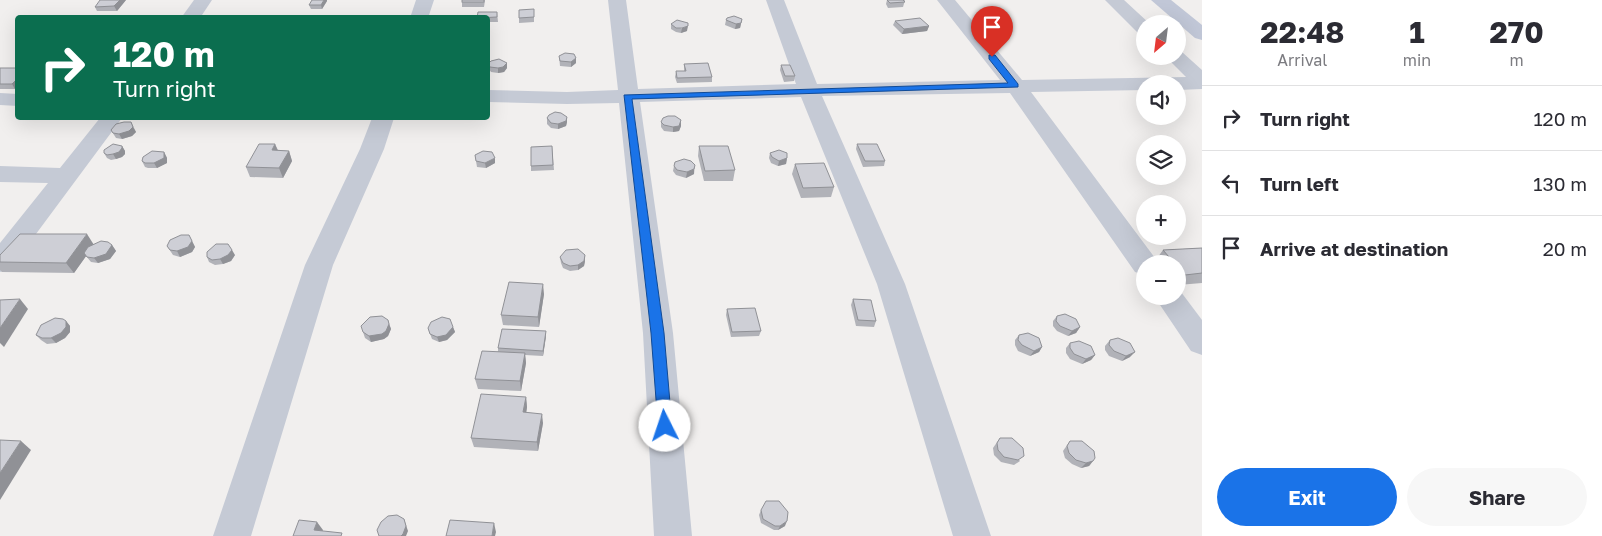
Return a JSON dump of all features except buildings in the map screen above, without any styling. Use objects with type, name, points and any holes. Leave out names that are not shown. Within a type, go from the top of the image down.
[{"type":"main road","points":[[1160,0],[1202,34]]},
{"type":"street","points":[[192,15],[204,0]]},
{"type":"street","points":[[420,15],[425,0]]},
{"type":"street","points":[[617,0],[627,96],[658,333],[673,536]]},
{"type":"street","points":[[775,0],[809,90],[891,284],[972,536]]},
{"type":"street","points":[[946,0],[1015,85],[1138,255]]},
{"type":"street","points":[[1114,0],[1136,21]]},
{"type":"street","points":[[1184,65],[1202,82]]},
{"type":"street","points":[[490,96],[627,96],[809,90],[1202,82]]},
{"type":"street","points":[[0,100],[15,100]]},
{"type":"street","points":[[0,262],[108,120]]},
{"type":"street","points":[[232,536],[319,265],[372,149],[382,120]]},
{"type":"street","points":[[0,174],[66,176]]},
{"type":"street","points":[[1175,305],[1202,343]]},
{"type":"route","points":[[665,426],[658,333],[627,96],[1015,85],[992,57]]}]
